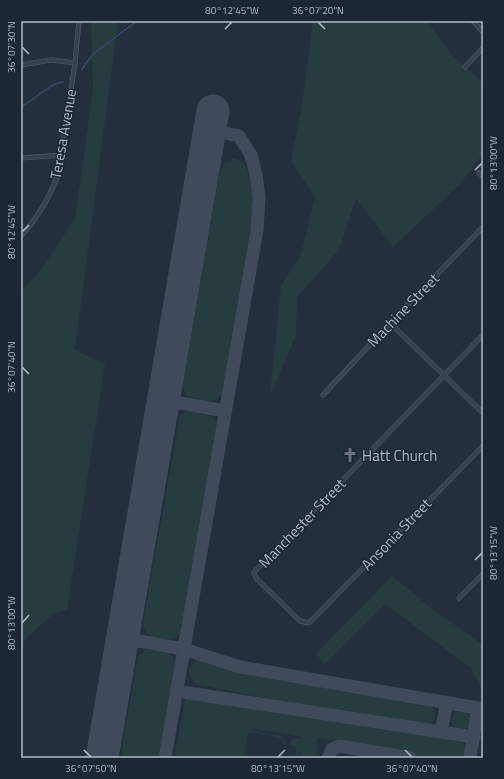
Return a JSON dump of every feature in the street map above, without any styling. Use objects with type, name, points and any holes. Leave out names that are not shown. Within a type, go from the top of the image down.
[{"type":"street","name":"Teresa Avenue","points":[[21,236],[32,224],[47,202],[58,175],[75,63],[79,21]]},
{"type":"street","points":[[473,21],[483,32]]},
{"type":"street","points":[[465,67],[483,48]]},
{"type":"street","points":[[21,65],[51,60],[75,63]]},
{"type":"street","points":[[21,158],[62,155]]},
{"type":"street","name":"Machine Street","points":[[323,395],[483,227]]},
{"type":"street","points":[[390,323],[483,413]]},
{"type":"street","name":"Manchester Street","points":[[309,623],[300,621],[256,578],[254,572],[483,336]]},
{"type":"street","name":"Ansonia Street","points":[[309,623],[483,446]]},
{"type":"street","points":[[459,598],[483,574]]},
{"type":"green space","points":[[91,21],[118,21],[75,350],[105,364],[67,610],[54,613],[21,643],[21,291],[40,271],[75,218],[93,89]]},
{"type":"green space","points":[[313,21],[428,21],[450,53],[483,83],[483,154],[459,185],[393,247],[356,198],[339,250],[297,297],[296,335],[270,396],[281,285],[301,255],[315,197],[291,162],[302,105]]},
{"type":"green space","points":[[234,158],[243,164],[249,173],[252,196],[251,226],[223,392],[216,400],[207,401],[187,396],[183,385],[220,171],[224,164]]},
{"type":"green space","points":[[190,411],[213,417],[216,422],[216,428],[181,631],[177,637],[171,639],[160,639],[147,633],[144,629],[143,623],[180,415]]},
{"type":"green space","points":[[392,576],[431,608],[483,645],[483,691],[471,668],[385,604],[325,664],[316,654]]},
{"type":"green space","points":[[146,649],[166,652],[175,660],[160,758],[120,758],[138,657]]},
{"type":"green space","points":[[199,660],[212,662],[254,676],[430,705],[435,710],[435,719],[430,725],[423,724],[275,700],[199,685],[192,680],[189,672],[191,665]]},
{"type":"green space","points":[[197,695],[456,738],[464,743],[467,751],[463,758],[430,758],[318,738],[316,758],[301,757],[302,753],[298,752],[298,756],[295,755],[296,747],[288,745],[293,738],[301,739],[302,737],[253,728],[252,731],[281,736],[284,739],[251,732],[248,733],[244,758],[174,758],[185,701],[189,696]]},
{"type":"green space","points":[[461,711],[468,714],[471,721],[468,728],[461,731],[454,728],[451,721],[454,714]]},
{"type":"waterway","points":[[82,69],[93,54],[137,21]]},
{"type":"waterway","points":[[21,107],[53,85],[63,82]]},
{"type":"taxiway","points":[[165,758],[257,230],[259,198],[256,174],[251,155],[239,136],[210,130]]},
{"type":"taxiway","points":[[164,400],[225,411]]},
{"type":"taxiway","points":[[123,638],[183,649],[240,667],[478,708],[470,758]]},
{"type":"taxiway","points":[[176,691],[474,737]]},
{"type":"taxiway","points":[[441,732],[447,702]]},
{"type":"taxiway","points":[[328,758],[332,749],[339,746],[410,758]]},
{"type":"runway","points":[[102,758],[213,111]]},
{"type":"place","name":"Hatt Church","points":[[350,455]]}]
